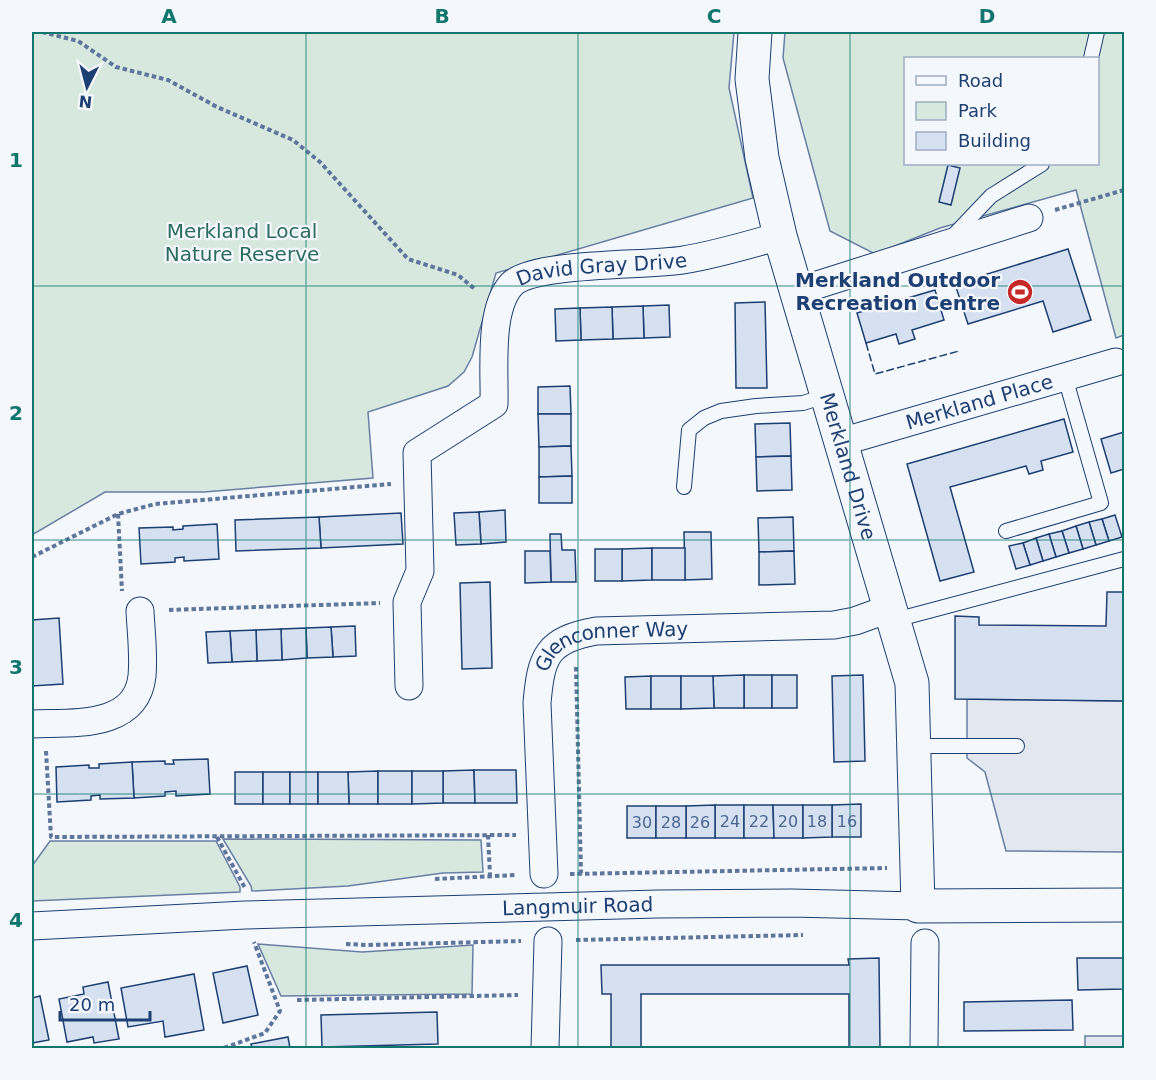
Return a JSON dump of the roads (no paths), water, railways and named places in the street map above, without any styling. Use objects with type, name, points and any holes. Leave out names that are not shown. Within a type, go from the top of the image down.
[{"type":"street","name":"Merkland Drive","points":[[755,32],[752,79],[762,158],[780,236],[912,682],[918,906]]},
{"type":"street","points":[[798,291],[1029,218]]},
{"type":"street","name":"David Gray Drive","points":[[409,686],[407,602],[420,571],[417,453],[494,404],[496,328],[500,303],[512,284],[522,277],[557,269],[686,260],[780,236]]},
{"type":"street","name":"Merkland Place","points":[[841,442],[1116,362]]},
{"type":"street","points":[[32,724],[96,722],[112,717],[128,706],[138,693],[142,676],[140,612]]},
{"type":"street","name":"Glenconner Way","points":[[544,874],[537,703],[542,663],[564,638],[596,631],[834,625],[893,614]]},
{"type":"street","name":"Langmuir Road","points":[[32,926],[244,915],[658,904],[1125,905]]},
{"type":"street","points":[[545,1048],[548,941]]},
{"type":"street","points":[[924,1048],[925,944]]},
{"type":"lane","points":[[1091,57],[1097,32]]},
{"type":"lane","points":[[945,244],[991,196],[1040,165]]},
{"type":"lane","points":[[1006,531],[1101,503],[1065,377]]},
{"type":"lane","points":[[684,487],[689,430],[704,418],[721,411],[803,403],[828,395]]},
{"type":"lane","points":[[893,614],[1125,559]]},
{"type":"lane","points":[[915,746],[1017,746]]},
{"type":"place","name":"Merkland Outdoor Recreation Centre","points":[[1020,292]]},
{"type":"park label","name":"Merkland Local Nature Reserve","points":[[242,242]]}]
